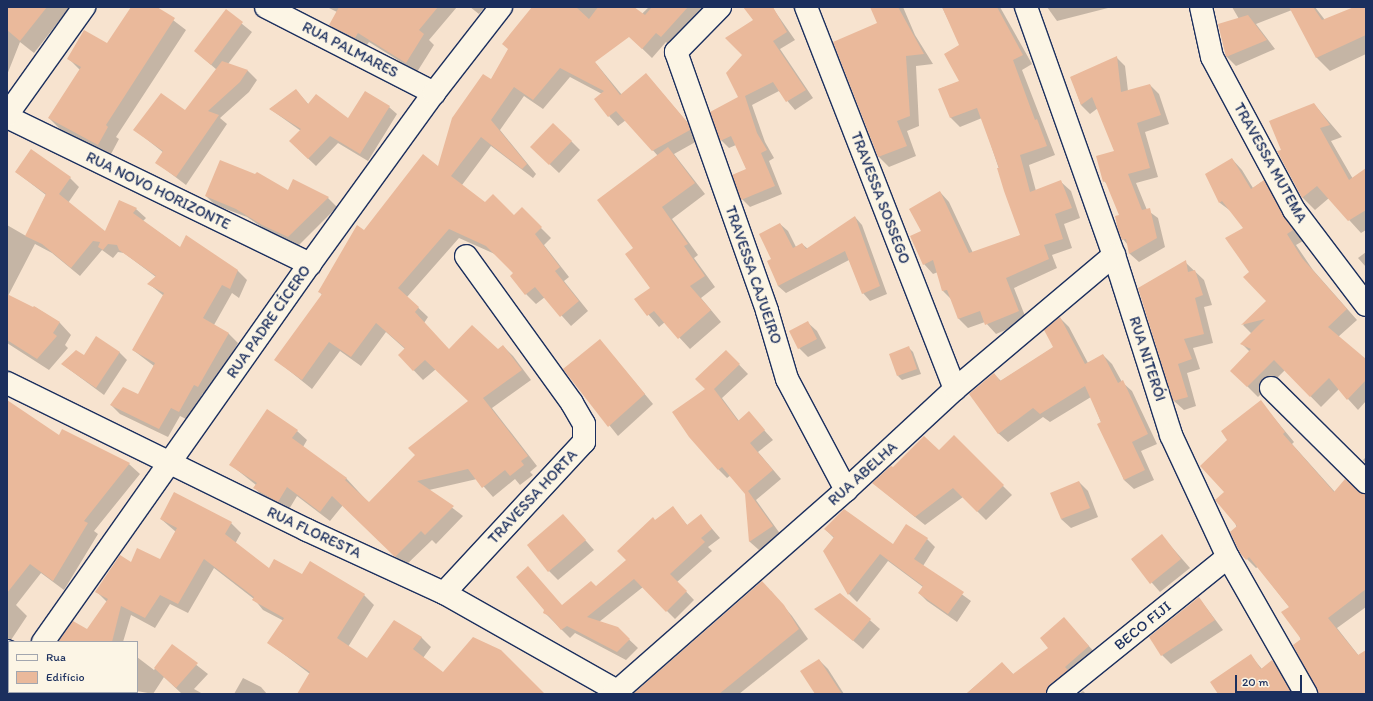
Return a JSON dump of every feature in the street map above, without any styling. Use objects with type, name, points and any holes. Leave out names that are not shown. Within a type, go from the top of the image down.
[{"type":"street","points":[[7,116],[84,7]]},
{"type":"street","name":"RUA PALMARES","points":[[266,7],[434,93]]},
{"type":"street","name":"RUA PADRE CÍCERO","points":[[44,641],[310,264],[434,93],[501,7]]},
{"type":"street","name":"TRAVESSA CAJUEIRO","points":[[720,7],[676,52],[767,311],[787,379],[846,490]]},
{"type":"street","name":"TRAVESSA SOSSEGO","points":[[806,7],[955,389]]},
{"type":"street","name":"RUA NITERÓI","points":[[1026,7],[1114,255],[1171,435],[1228,557],[1306,694]]},
{"type":"street","name":"TRAVESSA MUTEMA","points":[[1201,7],[1212,57],[1294,210],[1366,305]]},
{"type":"street","name":"RUA NOVO HORIZONTE","points":[[7,116],[310,264]]},
{"type":"street","name":"RUA ABELHA","points":[[616,692],[846,490],[955,389],[1114,255]]},
{"type":"street","name":"TRAVESSA HORTA","points":[[444,593],[584,442],[584,424],[572,403],[466,256]]},
{"type":"street","name":"RUA FLORESTA","points":[[7,383],[444,593],[616,692]]},
{"type":"street","points":[[1271,388],[1366,482]]},
{"type":"street","name":"BECO FIJI","points":[[1058,694],[1228,557]]},
{"type":"building","points":[[7,7],[47,7],[20,41],[7,30]]},
{"type":"building","points":[[131,7],[157,7],[175,18],[106,125],[108,127],[98,145],[48,118],[81,67],[67,59],[84,30],[107,43]]},
{"type":"building","points":[[339,7],[438,7],[419,30],[424,34],[406,63],[358,33],[355,38],[329,25]]},
{"type":"building","points":[[532,7],[576,7],[589,19],[598,7],[634,7],[645,15],[652,7],[688,7],[661,37],[656,33],[642,49],[629,37],[595,62],[620,95],[646,73],[688,123],[690,130],[652,151],[616,111],[608,117],[594,99],[604,91],[560,68],[533,100],[514,87],[491,120],[527,164],[522,169],[481,137],[451,176],[485,202],[493,194],[514,215],[522,207],[542,227],[535,234],[560,267],[555,271],[579,301],[560,317],[535,287],[525,295],[510,276],[513,273],[486,246],[449,229],[398,288],[419,307],[415,312],[449,349],[472,325],[498,349],[503,345],[522,370],[483,398],[528,456],[521,461],[524,465],[510,476],[505,470],[482,488],[468,469],[417,481],[454,506],[425,535],[421,531],[395,557],[332,496],[320,512],[287,487],[278,502],[253,488],[257,483],[229,465],[267,409],[298,430],[292,438],[347,478],[345,480],[369,502],[415,455],[408,448],[468,401],[425,360],[413,371],[398,355],[405,348],[376,323],[351,357],[329,342],[302,380],[274,360],[322,294],[318,292],[357,225],[364,230],[423,154],[438,166],[452,118],[483,74],[491,79],[508,49],[502,44]]},
{"type":"building","points":[[743,7],[773,7],[787,32],[773,41],[806,90],[786,102],[773,82],[745,96],[757,133],[767,150],[761,153],[775,186],[741,200],[732,175],[746,169],[731,136],[720,141],[710,112],[738,97],[726,73],[742,55],[725,38],[753,20]]},
{"type":"building","points":[[870,7],[898,7],[924,54],[906,56],[910,116],[897,121],[907,146],[878,157],[833,42],[877,23]]},
{"type":"building","points":[[942,7],[997,7],[1023,55],[1013,60],[1035,120],[1037,119],[1047,146],[1020,155],[1030,192],[1061,180],[1072,208],[1055,214],[1063,239],[1044,245],[1049,259],[1006,278],[1019,311],[985,325],[980,311],[958,319],[947,290],[942,291],[933,260],[923,265],[910,236],[921,231],[909,209],[940,191],[969,253],[1020,235],[1004,191],[997,168],[999,168],[977,108],[950,118],[938,89],[959,81],[944,54],[959,45]]},
{"type":"building","points":[[1289,7],[1313,7],[1322,20],[1354,7],[1366,7],[1366,35],[1316,58]]},
{"type":"building","points":[[226,9],[243,22],[211,65],[194,51]]},
{"type":"building","points":[[1248,15],[1267,40],[1226,57],[1218,24]]},
{"type":"building","points":[[1117,56],[1121,92],[1150,84],[1161,115],[1137,123],[1150,168],[1128,174],[1142,210],[1150,208],[1157,238],[1129,254],[1126,239],[1122,240],[1118,230],[1115,216],[1119,215],[1105,181],[1103,182],[1096,156],[1114,151],[1092,97],[1081,105],[1070,77]]},
{"type":"building","points":[[222,61],[248,70],[240,82],[208,111],[219,115],[176,177],[155,163],[163,151],[133,130],[161,93],[185,110]]},
{"type":"building","points":[[296,89],[308,104],[316,94],[348,118],[365,91],[390,106],[360,154],[330,136],[308,159],[289,141],[301,129],[269,109]]},
{"type":"building","points":[[1314,103],[1330,125],[1320,128],[1349,180],[1366,168],[1366,210],[1348,221],[1317,186],[1302,198],[1277,151],[1281,150],[1269,121]]},
{"type":"building","points":[[553,123],[572,141],[549,165],[530,147]]},
{"type":"building","points":[[668,147],[695,183],[662,207],[688,244],[684,246],[705,276],[690,286],[711,310],[678,339],[654,311],[647,316],[634,299],[650,288],[625,254],[633,248],[597,200]]},
{"type":"building","points":[[31,149],[71,177],[59,194],[105,231],[119,200],[137,208],[133,213],[180,247],[186,235],[238,270],[230,289],[222,285],[203,318],[229,333],[198,387],[194,385],[179,412],[171,408],[159,429],[110,405],[123,387],[138,394],[155,363],[132,350],[164,293],[147,284],[156,276],[119,250],[117,245],[108,244],[103,250],[98,247],[100,242],[93,241],[71,268],[42,244],[25,236],[46,194],[15,172]]},
{"type":"building","points":[[1232,158],[1251,189],[1264,180],[1293,230],[1287,234],[1302,258],[1347,309],[1328,327],[1366,359],[1366,380],[1347,400],[1329,378],[1310,397],[1274,360],[1247,387],[1230,371],[1251,349],[1240,344],[1265,319],[1241,325],[1266,301],[1243,277],[1249,272],[1225,238],[1243,228],[1222,201],[1219,203],[1205,174]]},
{"type":"building","points":[[220,160],[255,174],[257,172],[288,190],[293,179],[329,197],[288,237],[262,225],[236,209],[205,196]]},
{"type":"building","points":[[855,216],[880,286],[862,294],[845,251],[778,286],[767,261],[771,259],[759,234],[780,223],[793,248],[802,243],[806,249]]},
{"type":"building","points":[[1186,260],[1188,272],[1195,270],[1203,295],[1195,298],[1204,334],[1184,339],[1192,359],[1178,364],[1188,397],[1173,401],[1138,288]]},
{"type":"building","points":[[7,294],[33,307],[34,306],[60,322],[53,333],[57,336],[37,359],[7,340]]},
{"type":"building","points":[[1060,317],[1085,364],[1103,354],[1118,383],[1123,380],[1148,434],[1132,442],[1145,470],[1124,480],[1097,424],[1101,422],[1085,386],[1040,414],[1033,408],[998,434],[969,394],[994,373],[1000,381],[1053,347],[1044,330]]},
{"type":"building","points":[[808,321],[817,339],[798,349],[789,331]]},
{"type":"building","points":[[96,336],[120,352],[96,388],[61,364],[76,350],[84,355]]},
{"type":"building","points":[[600,339],[645,394],[608,427],[563,369]]},
{"type":"building","points":[[909,346],[917,369],[897,376],[889,354]]},
{"type":"building","points":[[726,350],[740,364],[714,389],[738,421],[749,411],[765,430],[750,443],[773,470],[748,491],[773,526],[749,542],[745,494],[722,467],[718,470],[689,437],[672,412],[705,389],[695,379]]},
{"type":"building","points":[[7,400],[59,435],[62,429],[130,463],[84,521],[88,523],[53,581],[30,564],[7,593]]},
{"type":"building","points":[[1261,400],[1285,432],[1283,434],[1334,492],[1345,479],[1358,491],[1366,494],[1366,589],[1328,618],[1358,655],[1366,650],[1366,694],[1318,694],[1293,645],[1301,639],[1281,612],[1289,607],[1249,557],[1246,560],[1240,553],[1230,532],[1237,526],[1215,500],[1224,492],[1200,466],[1227,440],[1221,431]]},
{"type":"building","points":[[954,435],[1004,485],[977,512],[953,488],[915,517],[872,483],[891,466],[893,467],[924,436],[939,450]]},
{"type":"building","points":[[1079,481],[1090,508],[1061,519],[1050,493]]},
{"type":"building","points":[[174,492],[232,522],[225,534],[269,568],[274,559],[302,574],[310,561],[365,594],[337,638],[367,658],[394,620],[422,637],[413,649],[443,672],[473,637],[501,650],[545,694],[297,694],[310,672],[267,643],[284,618],[252,600],[254,597],[204,559],[178,604],[160,595],[145,618],[121,606],[112,641],[59,641],[73,621],[87,629],[108,599],[95,592],[120,555],[131,562],[137,548],[160,559],[177,528],[160,519]]},
{"type":"building","points":[[673,506],[687,525],[701,514],[712,529],[701,538],[705,542],[670,574],[687,591],[666,612],[634,579],[587,617],[618,627],[630,639],[617,652],[567,626],[561,630],[549,616],[543,613],[544,610],[516,577],[528,566],[562,605],[591,581],[596,586],[626,560],[617,551],[653,517],[655,520]]},
{"type":"building","points":[[844,509],[893,544],[906,524],[928,538],[914,559],[964,592],[948,614],[918,593],[923,586],[880,554],[848,595],[823,551],[834,537],[824,529]]},
{"type":"building","points":[[563,514],[586,540],[548,572],[527,545]]},
{"type":"building","points":[[1162,534],[1181,559],[1150,584],[1131,559]]},
{"type":"building","points":[[762,581],[784,605],[799,629],[719,694],[633,694]]},
{"type":"building","points":[[840,593],[871,619],[853,641],[814,609]]},
{"type":"building","points":[[1199,597],[1215,620],[1161,656],[1149,637]]},
{"type":"building","points":[[1064,617],[1089,646],[1065,667],[1068,670],[1050,685],[1046,694],[966,694],[1002,662],[1013,674],[1048,648],[1040,638]]},
{"type":"building","points":[[172,644],[198,663],[176,688],[154,668]]},
{"type":"building","points":[[1251,654],[1261,669],[1272,660],[1292,694],[1218,694],[1210,682]]},
{"type":"building","points":[[819,659],[842,694],[815,694],[800,671]]}]
